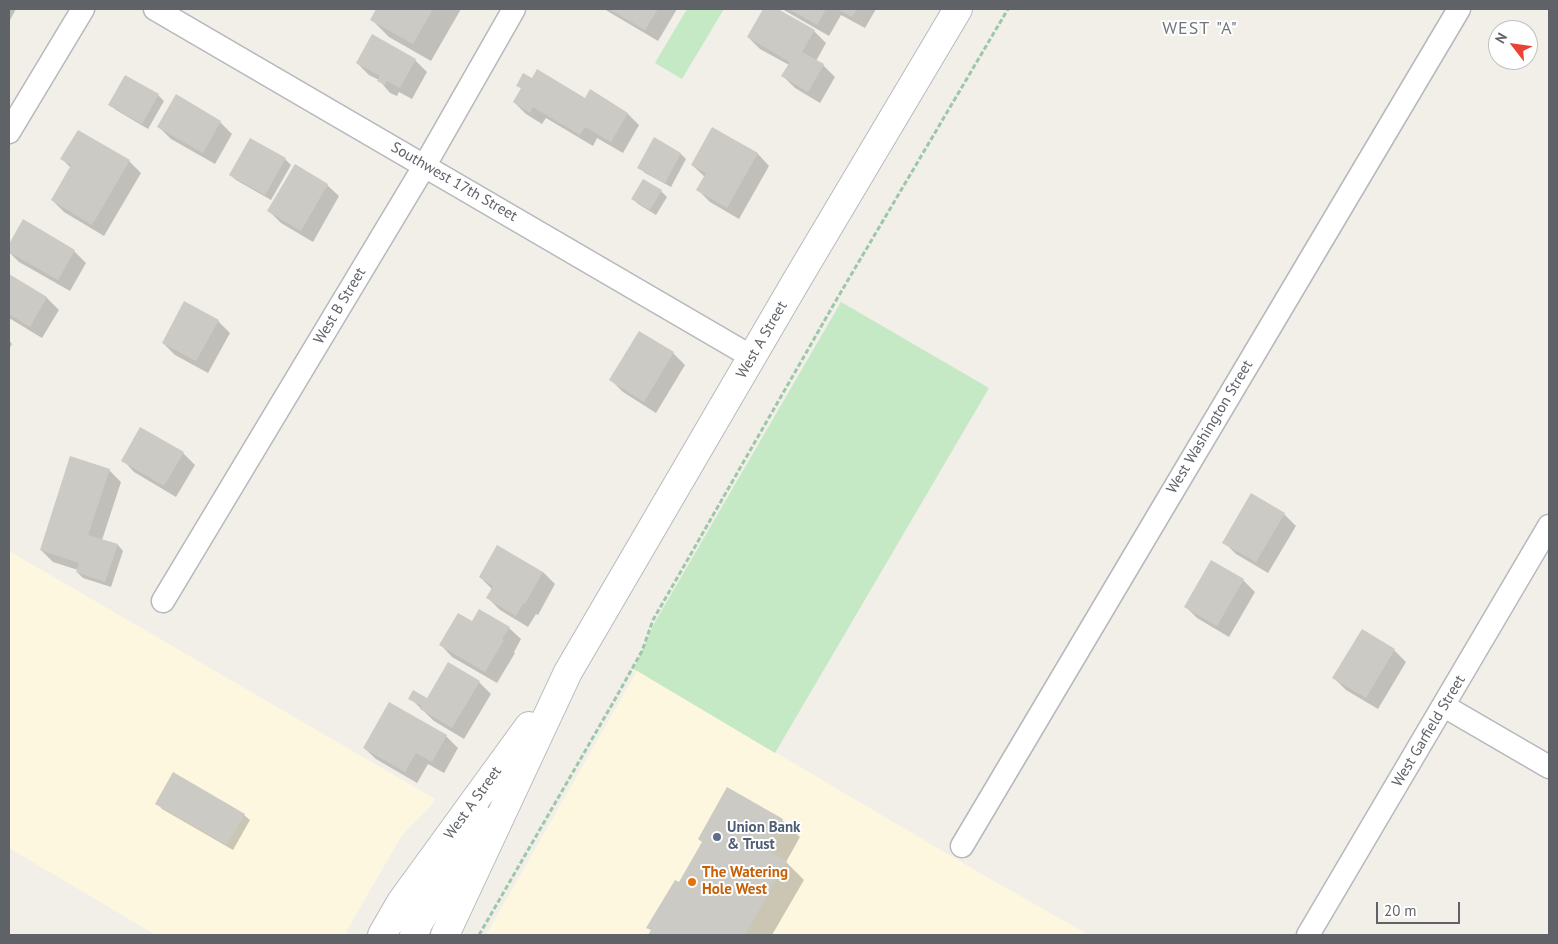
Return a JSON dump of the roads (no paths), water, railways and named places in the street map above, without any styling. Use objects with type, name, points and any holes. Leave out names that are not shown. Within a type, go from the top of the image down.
[{"type":"main road","name":"West A Street","points":[[444,935],[568,672],[958,9]]},
{"type":"main road","name":"West A Street","points":[[382,935],[401,902],[568,672]]},
{"type":"main road","points":[[414,935],[418,924],[568,672]]},
{"type":"street","points":[[9,132],[82,9]]},
{"type":"street","name":"Southwest 17th Street","points":[[155,9],[752,357]]},
{"type":"street","name":"West B Street","points":[[163,601],[425,165],[514,9]]},
{"type":"street","name":"West Washington Street","points":[[962,846],[1459,9]]},
{"type":"street","name":"West Garfield Street","points":[[1308,935],[1549,526]]},
{"type":"street","points":[[1444,706],[1549,766]]},
{"type":"place","name":"Union Bank & Trust","points":[[717,837]]},
{"type":"place","name":"The Watering Hole West","points":[[692,882]]},
{"type":"district","name":"WEST \"A\"","points":[[1200,29]]}]
